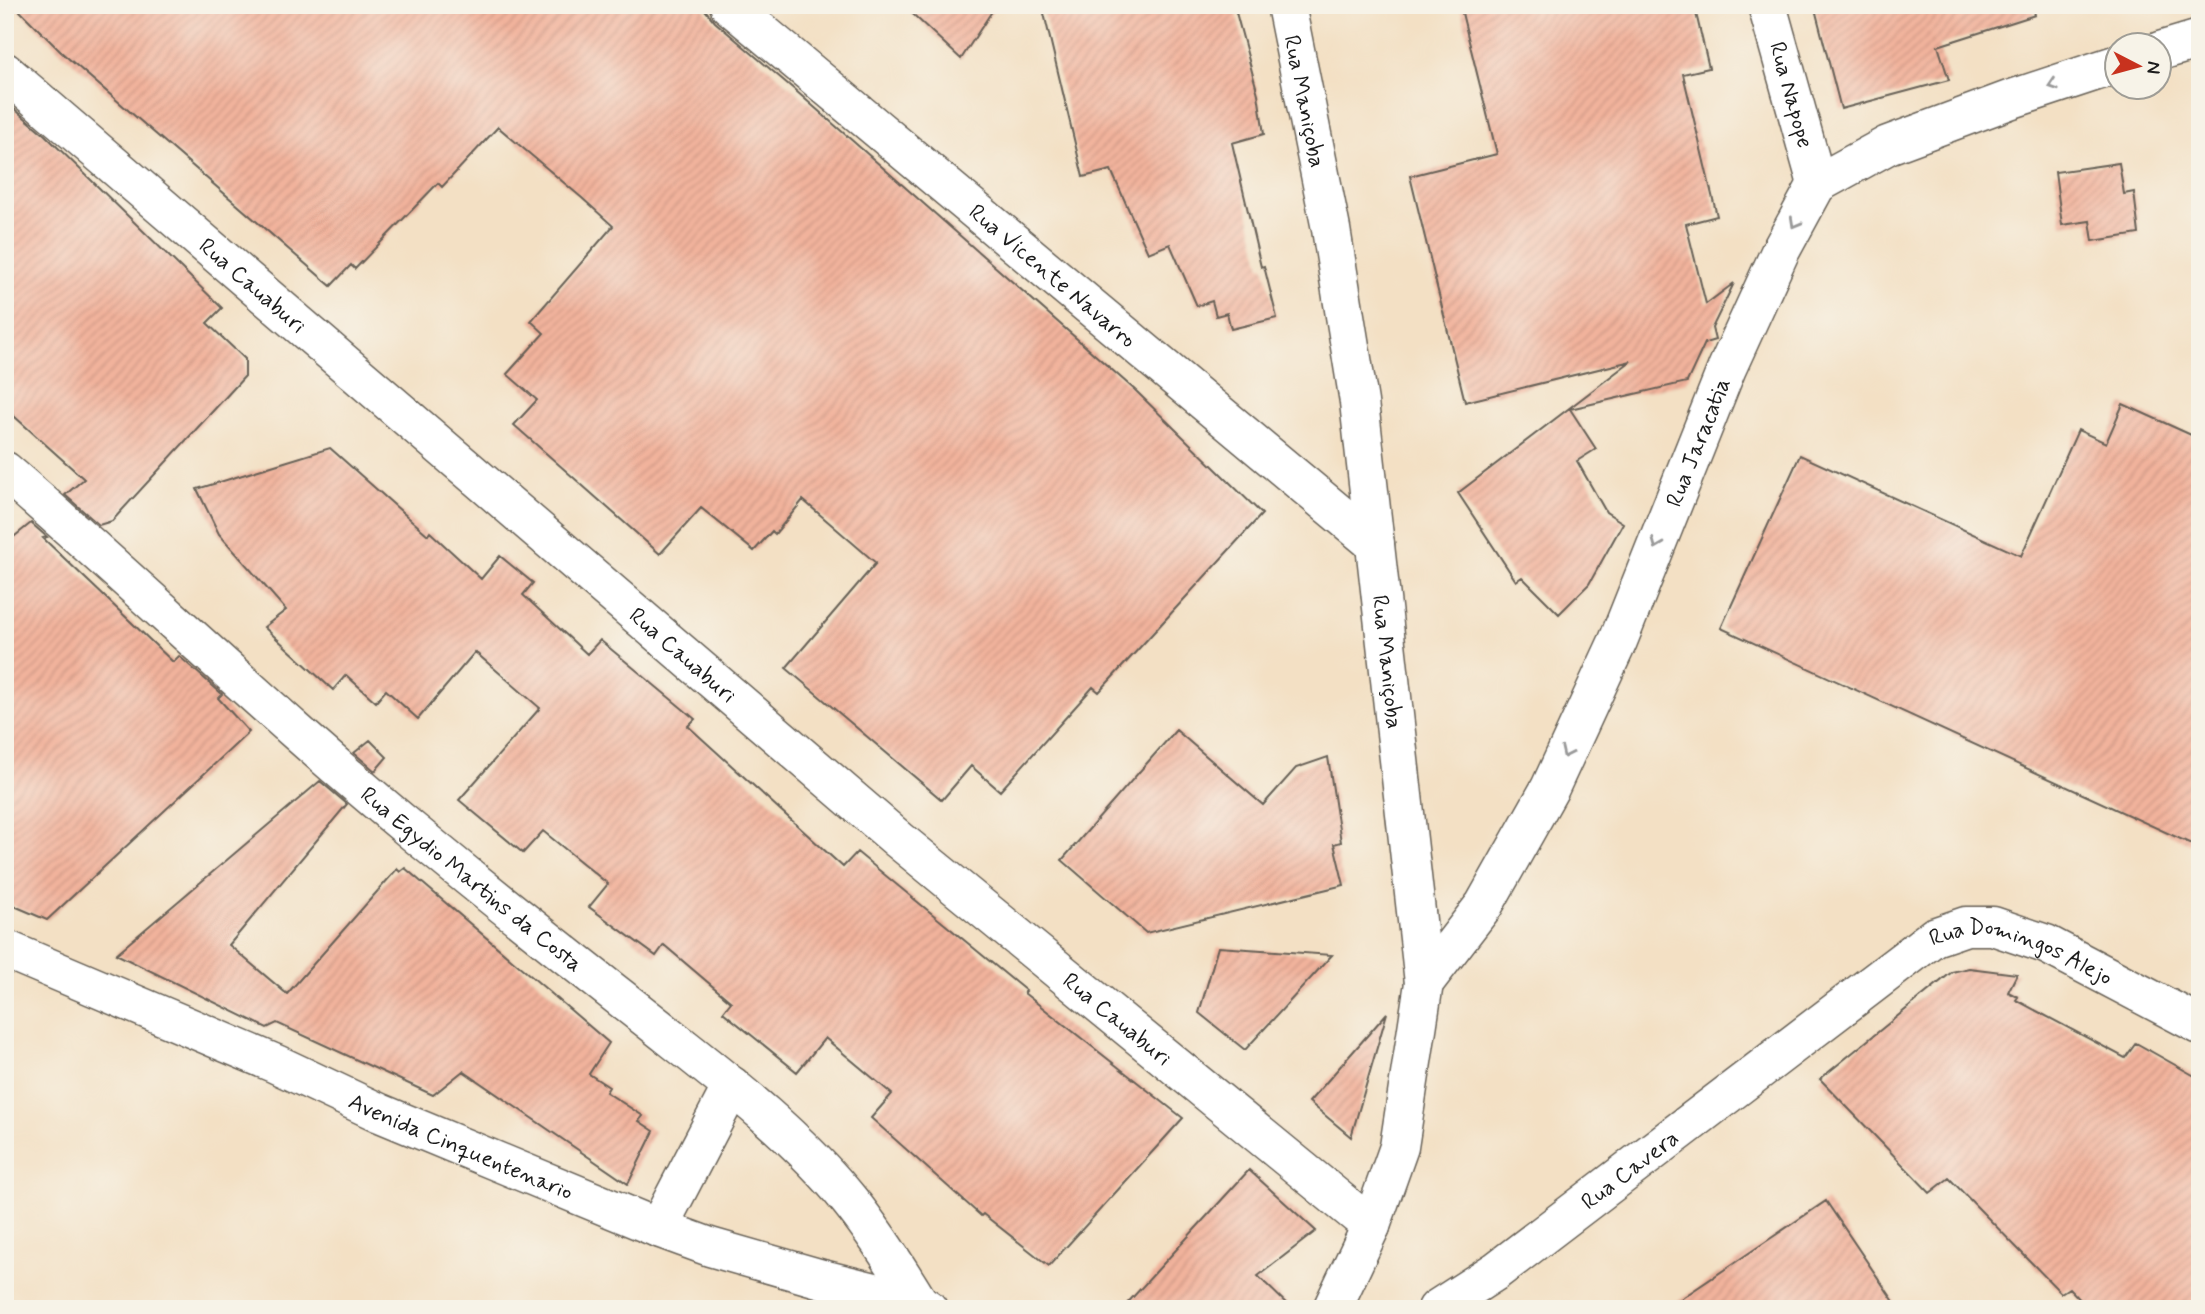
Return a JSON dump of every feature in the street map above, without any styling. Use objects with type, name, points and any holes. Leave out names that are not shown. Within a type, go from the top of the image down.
[{"type":"street","name":"Rua Vicente Navarro","points":[[729,5],[1375,544]]},
{"type":"street","name":"Rua Maniçoba","points":[[1286,5],[1331,229],[1355,376],[1424,983],[1399,1147],[1371,1226],[1332,1309]]},
{"type":"street","name":"Rua Napope","points":[[1767,5],[1817,184]]},
{"type":"street","points":[[2174,47],[2200,39]]},
{"type":"street","points":[[1817,184],[1888,145],[2104,69]]},
{"type":"street","name":"Rua Cauaburi","points":[[5,72],[899,840],[1371,1226]]},
{"type":"street","name":"Rua Jaracatia","points":[[1424,983],[1484,905],[1550,788],[1618,641],[1727,368],[1780,252],[1817,184]]},
{"type":"street","name":"Rua Egydio Martins da Costa","points":[[5,471],[337,769],[508,910],[732,1086],[785,1133],[847,1198],[923,1306]]},
{"type":"street","name":"Rua Domingos Alejo","points":[[1818,1024],[1934,937],[1966,926],[1993,926],[2046,944],[2200,1025]]},
{"type":"street","name":"Avenida Cinquentenario","points":[[5,949],[276,1064],[392,1118],[658,1228],[710,1247],[923,1306]]},
{"type":"street","name":"Rua Cavera","points":[[1437,1309],[1496,1271],[1818,1024]]},
{"type":"street","points":[[658,1228],[732,1086]]},
{"type":"building","points":[[14,5],[701,5],[715,22],[1136,391],[1262,514],[1099,692],[1093,687],[1000,791],[971,766],[942,800],[786,668],[876,563],[803,500],[775,534],[772,531],[754,551],[701,508],[660,554],[514,425],[537,400],[507,374],[544,333],[531,321],[613,226],[582,198],[498,127],[442,187],[438,183],[355,269],[351,265],[331,286],[61,52]]},
{"type":"building","points":[[903,5],[996,5],[961,59]]},
{"type":"building","points":[[1042,5],[1234,5],[1258,94],[1264,134],[1232,143],[1261,267],[1264,266],[1277,318],[1231,329],[1227,313],[1216,316],[1212,301],[1197,306],[1170,244],[1148,253],[1111,170],[1083,177]]},
{"type":"building","points":[[1460,5],[1694,5],[1709,68],[1683,74],[1717,216],[1686,224],[1706,304],[1734,283],[1712,328],[1715,340],[1705,343],[1687,382],[1570,409],[1596,449],[1577,461],[1606,512],[1623,523],[1589,584],[1559,614],[1522,577],[1516,581],[1458,493],[1631,361],[1465,402],[1410,176],[1497,154]]},
{"type":"building","points":[[1814,5],[2033,5],[2035,15],[1938,46],[1949,80],[1841,109]]},
{"type":"building","points":[[5,101],[45,135],[222,308],[207,323],[245,359],[245,376],[112,521],[99,525],[65,495],[84,479],[5,408]]},
{"type":"building","points":[[2119,163],[2124,194],[2134,192],[2139,234],[2093,241],[2090,221],[2062,225],[2055,172]]},
{"type":"building","points":[[2123,404],[2200,439],[2200,848],[1721,628],[1800,455],[2021,556],[2078,430],[2106,443]]},
{"type":"building","points":[[330,448],[481,579],[500,556],[533,583],[523,595],[587,654],[600,640],[695,719],[688,726],[843,867],[857,852],[1026,991],[1024,993],[1183,1118],[1049,1266],[983,1214],[981,1216],[871,1118],[892,1094],[825,1038],[797,1072],[723,1012],[731,1002],[664,945],[656,956],[589,907],[608,884],[543,831],[523,853],[459,800],[540,708],[475,652],[418,719],[386,690],[376,702],[346,675],[333,690],[264,627],[286,610],[219,534],[197,489]]},
{"type":"building","points":[[31,523],[47,537],[43,538],[173,662],[179,656],[222,694],[218,698],[249,732],[47,920],[5,902],[5,544]]},
{"type":"building","points":[[1176,730],[1263,805],[1296,768],[1328,757],[1341,842],[1334,844],[1344,885],[1146,933],[1062,860]]},
{"type":"building","points":[[370,740],[387,757],[375,771],[354,753]]},
{"type":"building","points":[[320,781],[347,804],[229,945],[287,994],[397,869],[400,872],[405,868],[609,1043],[589,1074],[609,1087],[606,1092],[643,1116],[639,1121],[654,1131],[628,1184],[463,1071],[433,1095],[277,1023],[267,1028],[116,954]]},
{"type":"building","points":[[1218,947],[1332,955],[1245,1050],[1199,1013]]},
{"type":"building","points":[[1969,968],[2017,974],[2008,992],[2018,997],[2016,1000],[2125,1058],[2136,1043],[2200,1079],[2200,1309],[2089,1309],[2069,1288],[2061,1293],[1949,1178],[1930,1193],[1820,1079],[1952,972]]},
{"type":"building","points":[[1387,1013],[1351,1137],[1309,1102]]},
{"type":"building","points":[[1249,1170],[1316,1231],[1258,1276],[1292,1309],[1122,1309]]},
{"type":"building","points":[[1826,1201],[1899,1309],[1666,1309]]}]
